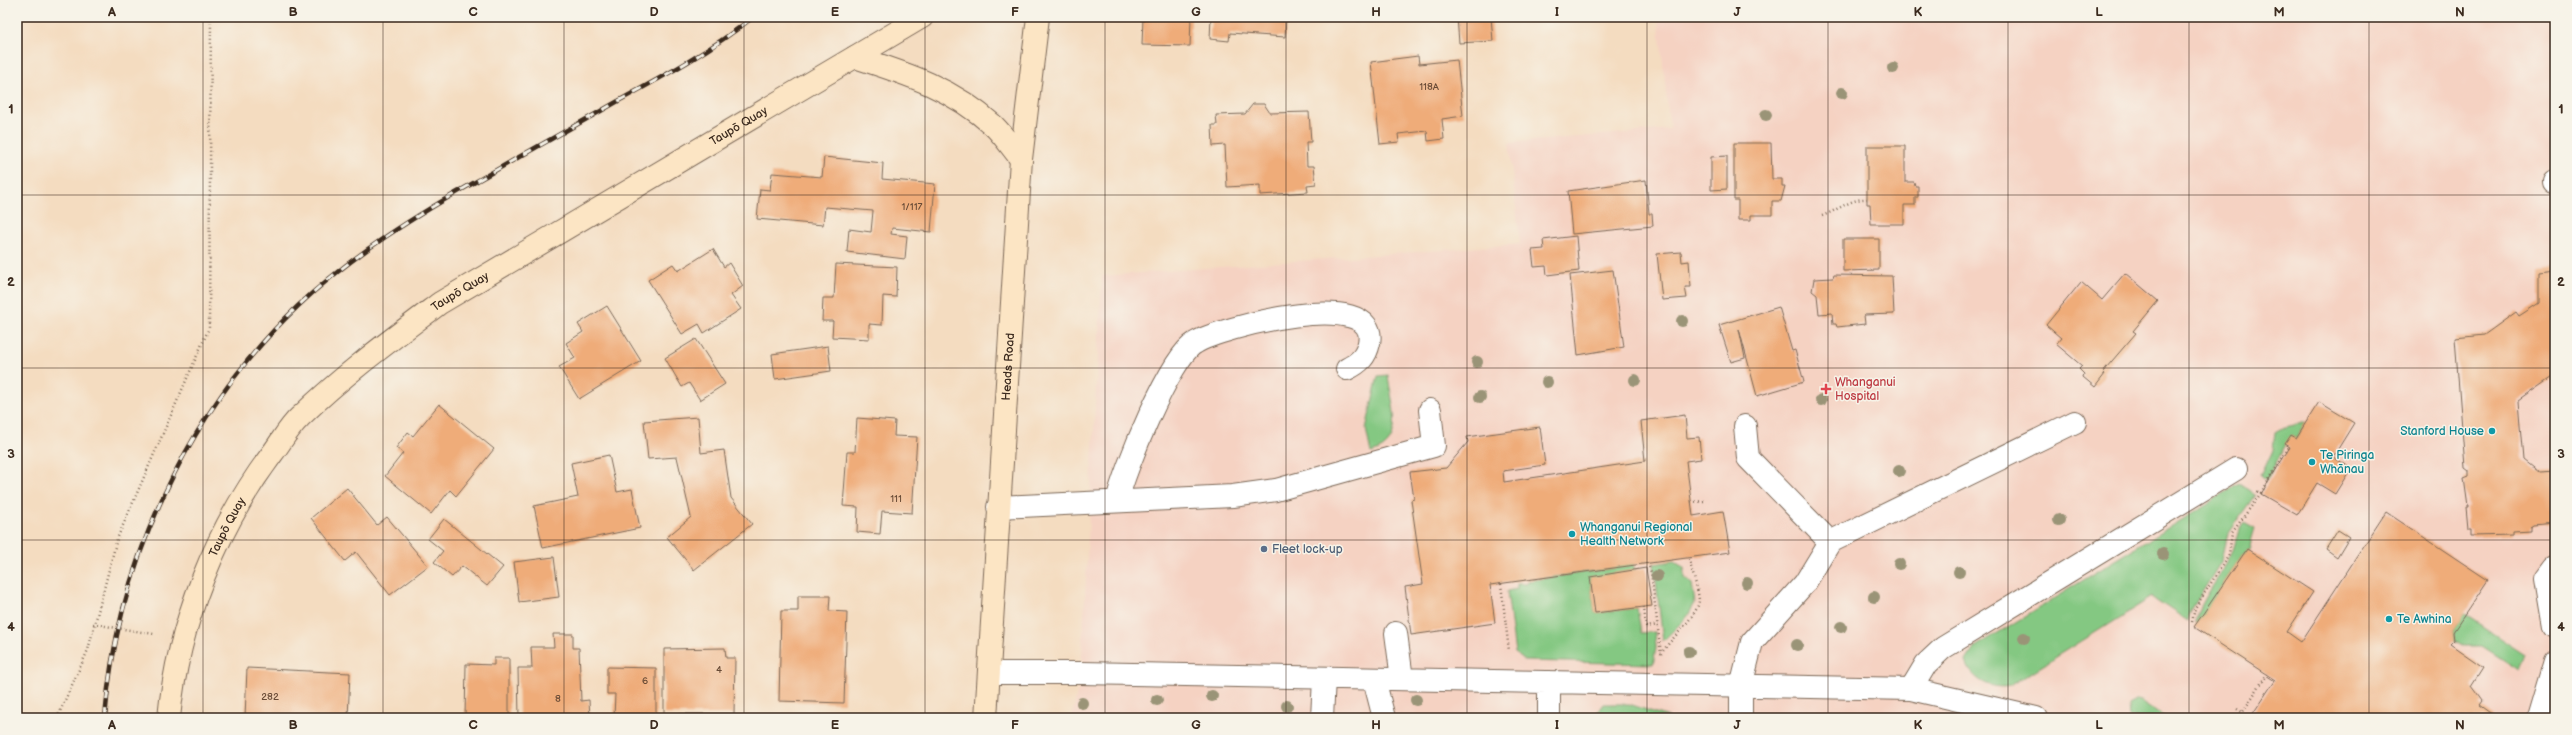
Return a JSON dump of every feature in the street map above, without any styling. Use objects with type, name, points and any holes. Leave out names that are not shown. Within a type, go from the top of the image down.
[{"type":"street","name":"Taupō Quay","points":[[169,718],[184,639],[197,596],[220,537],[247,488],[298,418],[350,374],[440,303],[922,17]]},
{"type":"street","name":"Heads Road","points":[[986,718],[998,507],[1021,159],[1038,17]]},
{"type":"street","points":[[855,57],[914,76],[958,98],[995,127],[1021,159]]},
{"type":"lane","points":[[1117,501],[1122,479],[1162,391],[1179,358],[1194,343],[1245,326],[1303,314],[1335,313],[1352,316],[1366,325],[1370,338],[1368,349],[1360,362],[1347,369]]},
{"type":"lane","points":[[998,507],[1233,496],[1276,490],[1434,446],[1430,410]]},
{"type":"lane","points":[[1741,718],[1740,686],[1752,642],[1804,583],[1830,542],[2075,422]]},
{"type":"lane","points":[[1745,426],[1748,458],[1830,542]]},
{"type":"lane","points":[[1911,690],[1926,664],[1943,648],[2236,469]]},
{"type":"lane","points":[[2555,568],[2547,579],[2555,626]]},
{"type":"lane","points":[[1396,633],[1402,679]]},
{"type":"lane","points":[[2538,718],[2555,661]]},
{"type":"lane","points":[[989,674],[1081,673],[1911,690],[2036,718]]},
{"type":"lane","points":[[1322,718],[1324,678]]},
{"type":"lane","points":[[1374,679],[1384,718]]},
{"type":"lane","points":[[1549,682],[1549,718]]},
{"type":"path","points":[[58,718],[83,665],[117,539],[209,328],[211,17]]},
{"type":"path","points":[[1822,216],[1840,210],[1856,199],[1867,199]]},
{"type":"path","points":[[2192,622],[2195,608],[2229,555],[2232,533],[2261,493],[2289,447]]},
{"type":"path","points":[[2236,469],[2248,487],[2261,493]]},
{"type":"path","points":[[1691,502],[1704,501]]},
{"type":"path","points":[[1661,654],[1666,645],[1693,614],[1699,601],[1689,557]]},
{"type":"path","points":[[1648,564],[1651,572],[1661,654],[1659,664],[1660,684]]},
{"type":"path","points":[[1501,584],[1513,681]]},
{"type":"path","points":[[1644,607],[1646,627],[1658,625]]},
{"type":"path","points":[[93,624],[184,639]]},
{"type":"path","points":[[2238,718],[2267,674]]},
{"type":"path","points":[[2237,709],[2242,712]]},
{"type":"shaded area","name":"Whanganui Hospital","points":[[1658,17],[2555,17],[2555,718],[1072,718],[1081,673],[1102,276],[1520,244],[1509,143],[1670,129]]},
{"type":"green space","points":[[1388,375],[1394,410],[1393,432],[1390,441],[1382,448],[1371,453],[1366,429],[1378,376]]},
{"type":"green space","points":[[2306,422],[2296,438],[2291,435],[2266,481],[2261,476],[2273,450],[2275,432],[2286,427]]},
{"type":"green space","points":[[2239,484],[2255,495],[2228,533],[2222,560],[2190,612],[2188,621],[2152,597],[2010,686],[2003,687],[1989,685],[1977,678],[1972,673],[1966,661],[1975,647]]},
{"type":"green space","points":[[2244,523],[2255,529],[2249,549],[2247,549],[2197,623],[2195,622],[2198,613],[2226,565],[2234,548],[2238,532]]},
{"type":"green space","points":[[1674,561],[1684,568],[1685,578],[1692,584],[1695,603],[1687,617],[1663,641],[1654,564]]},
{"type":"green space","points":[[1633,565],[1635,570],[1590,578],[1595,613],[1637,608],[1641,633],[1655,632],[1656,648],[1653,664],[1525,661],[1515,653],[1507,591],[1517,589],[1517,584],[1527,584],[1528,581]]},
{"type":"green space","points":[[2465,614],[2525,654],[2519,670],[2482,646],[2464,646],[2454,640],[2453,632]]},
{"type":"green space","points":[[2137,700],[2166,718],[2129,718],[2128,705]]},
{"type":"green space","points":[[1603,704],[1629,704],[1668,717],[1593,718]]},
{"type":"green space","points":[[1793,713],[1913,718],[1765,718]]},
{"type":"building","points":[[1143,17],[1191,17],[1190,46],[1142,45]]},
{"type":"building","points":[[1211,17],[1286,17],[1285,37],[1230,33],[1229,41],[1210,39]]},
{"type":"building","points":[[1356,17],[1398,17],[1398,18],[1357,21]]},
{"type":"building","points":[[1457,17],[1491,17],[1493,41],[1459,43]]},
{"type":"building","points":[[1418,56],[1419,64],[1457,60],[1463,116],[1442,119],[1444,139],[1428,141],[1427,131],[1398,134],[1399,142],[1380,144],[1371,62]]},
{"type":"building","points":[[1253,104],[1264,104],[1270,113],[1309,112],[1311,142],[1306,142],[1307,166],[1314,166],[1316,184],[1307,185],[1308,192],[1260,195],[1260,185],[1227,187],[1225,145],[1213,146],[1212,125],[1217,125],[1216,115],[1245,114]]},
{"type":"building","points":[[1734,143],[1771,143],[1772,179],[1782,179],[1782,186],[1785,186],[1781,201],[1772,201],[1772,215],[1751,215],[1751,220],[1738,220],[1738,200],[1734,200]]},
{"type":"building","points":[[1867,146],[1905,146],[1905,182],[1914,182],[1915,186],[1918,186],[1918,197],[1915,197],[1915,205],[1904,205],[1904,224],[1871,224],[1870,204],[1867,204]]},
{"type":"building","points":[[1727,156],[1727,189],[1711,190],[1711,157]]},
{"type":"building","points":[[824,157],[883,163],[882,179],[935,184],[931,232],[892,228],[891,234],[907,236],[905,259],[847,252],[849,229],[871,232],[873,211],[825,207],[823,225],[757,219],[760,189],[770,190],[772,173],[822,177]]},
{"type":"building","points":[[1646,180],[1649,214],[1652,214],[1653,226],[1572,234],[1568,191]]},
{"type":"building","points":[[1576,236],[1579,271],[1547,275],[1546,266],[1534,267],[1532,250],[1544,249],[1543,240]]},
{"type":"building","points":[[1843,239],[1879,239],[1879,270],[1843,271]]},
{"type":"building","points":[[713,249],[724,267],[729,263],[743,286],[731,295],[741,309],[704,333],[699,324],[682,334],[648,280],[673,264],[678,271]]},
{"type":"building","points":[[1681,252],[1682,262],[1689,261],[1691,287],[1685,287],[1687,298],[1662,300],[1657,254]]},
{"type":"building","points":[[836,264],[897,267],[896,297],[883,296],[882,325],[869,324],[869,339],[832,337],[833,321],[822,321],[823,298],[834,298]]},
{"type":"building","points":[[1613,270],[1624,347],[1578,355],[1570,275]]},
{"type":"building","name":"Stanford House","points":[[2555,271],[2555,375],[2518,401],[2523,460],[2538,472],[2555,471],[2555,523],[2533,525],[2530,527],[2530,531],[2513,532],[2513,535],[2471,536],[2471,529],[2468,529],[2466,507],[2468,507],[2464,478],[2469,476],[2469,470],[2465,467],[2455,338],[2484,335],[2516,312],[2519,316],[2539,303],[2539,273]]},
{"type":"building","points":[[2125,273],[2158,301],[2133,331],[2136,333],[2106,368],[2103,372],[2105,374],[2095,387],[2083,377],[2084,374],[2079,369],[2082,366],[2056,344],[2061,338],[2046,325],[2081,282],[2102,300]]},
{"type":"building","points":[[1834,275],[1892,276],[1894,314],[1864,315],[1865,324],[1837,327],[1836,324],[1833,324],[1832,313],[1819,314],[1817,295],[1812,291],[1814,279],[1833,278]]},
{"type":"building","points":[[607,306],[641,361],[579,399],[559,367],[575,358],[566,343],[583,332],[578,324]]},
{"type":"building","points":[[1779,307],[1792,351],[1795,350],[1804,382],[1757,396],[1739,329],[1745,358],[1731,362],[1719,325]]},
{"type":"building","points":[[696,339],[725,384],[700,400],[689,383],[682,387],[665,358]]},
{"type":"building","points":[[828,346],[831,371],[775,379],[772,354]]},
{"type":"building","name":"Te Piringa Whānau","points":[[2319,402],[2354,423],[2333,457],[2351,468],[2335,494],[2317,483],[2297,515],[2261,494],[2290,447],[2285,444],[2291,435],[2296,438]]},
{"type":"building","points":[[439,404],[494,449],[456,496],[450,490],[431,514],[385,476],[403,453],[396,448],[408,432],[413,436]]},
{"type":"building","name":"Whanganui Regional Health Network","points":[[1685,415],[1687,438],[1699,437],[1701,459],[1686,461],[1693,516],[1723,511],[1730,552],[1490,585],[1495,623],[1411,635],[1405,587],[1423,584],[1411,500],[1414,499],[1410,472],[1446,468],[1468,442],[1467,437],[1540,427],[1545,465],[1503,471],[1504,482],[1645,461],[1641,421]]},
{"type":"building","points":[[698,417],[701,453],[724,450],[731,498],[752,524],[694,570],[667,537],[691,517],[677,457],[648,459],[644,421]]},
{"type":"building","points":[[857,418],[895,421],[894,436],[917,437],[912,513],[882,511],[880,534],[857,532],[858,507],[843,506],[847,452],[855,452]]},
{"type":"building","points":[[609,455],[617,492],[632,489],[640,528],[543,548],[534,506],[578,497],[571,463]]},
{"type":"building","points":[[347,488],[377,525],[387,517],[428,566],[390,595],[356,552],[345,561],[311,518]]},
{"type":"building","name":"Te Awhina","points":[[2386,512],[2488,580],[2453,632],[2454,640],[2450,644],[2483,667],[2471,686],[2482,701],[2479,705],[2493,715],[2491,718],[2250,718],[2275,680],[2194,627],[2247,549],[2313,592],[2287,632],[2301,642]]},
{"type":"building","points":[[444,519],[503,567],[487,586],[462,566],[452,577],[434,562],[443,551],[428,539]]},
{"type":"building","points":[[2338,530],[2349,537],[2337,557],[2326,549]]},
{"type":"building","points":[[554,557],[559,597],[519,602],[514,562]]},
{"type":"building","points":[[1646,568],[1652,606],[1595,613],[1590,577]]},
{"type":"building","points":[[798,596],[830,596],[829,611],[847,612],[844,703],[779,701],[781,611],[798,611]]},
{"type":"building","points":[[553,634],[573,634],[573,648],[579,648],[581,701],[589,700],[590,718],[519,718],[518,668],[532,668],[531,647],[554,647]]},
{"type":"building","points":[[725,648],[726,658],[735,658],[734,714],[664,714],[664,649]]},
{"type":"building","points":[[494,658],[509,658],[509,718],[465,718],[466,664],[494,665]]},
{"type":"building","points":[[607,667],[656,668],[656,718],[614,718],[615,694],[607,694]]},
{"type":"building","points":[[247,668],[350,673],[348,718],[245,718]]},
{"type":"railway","points":[[105,718],[112,661],[124,604],[142,549],[164,495],[191,443],[222,394],[258,348],[298,306],[319,287],[387,236],[459,191],[688,62],[753,17]]},
{"type":"place","name":"Whanganui Hospital","points":[[1826,389]]},
{"type":"place","name":"Stanford House","points":[[2492,431]]},
{"type":"place","name":"Te Piringa Whānau","points":[[2312,462]]},
{"type":"place","name":"Whanganui Regional Health Network","points":[[1572,534]]},
{"type":"place","name":"Fleet lock-up","points":[[1264,549]]},
{"type":"place","name":"Te Awhina","points":[[2389,619]]}]
